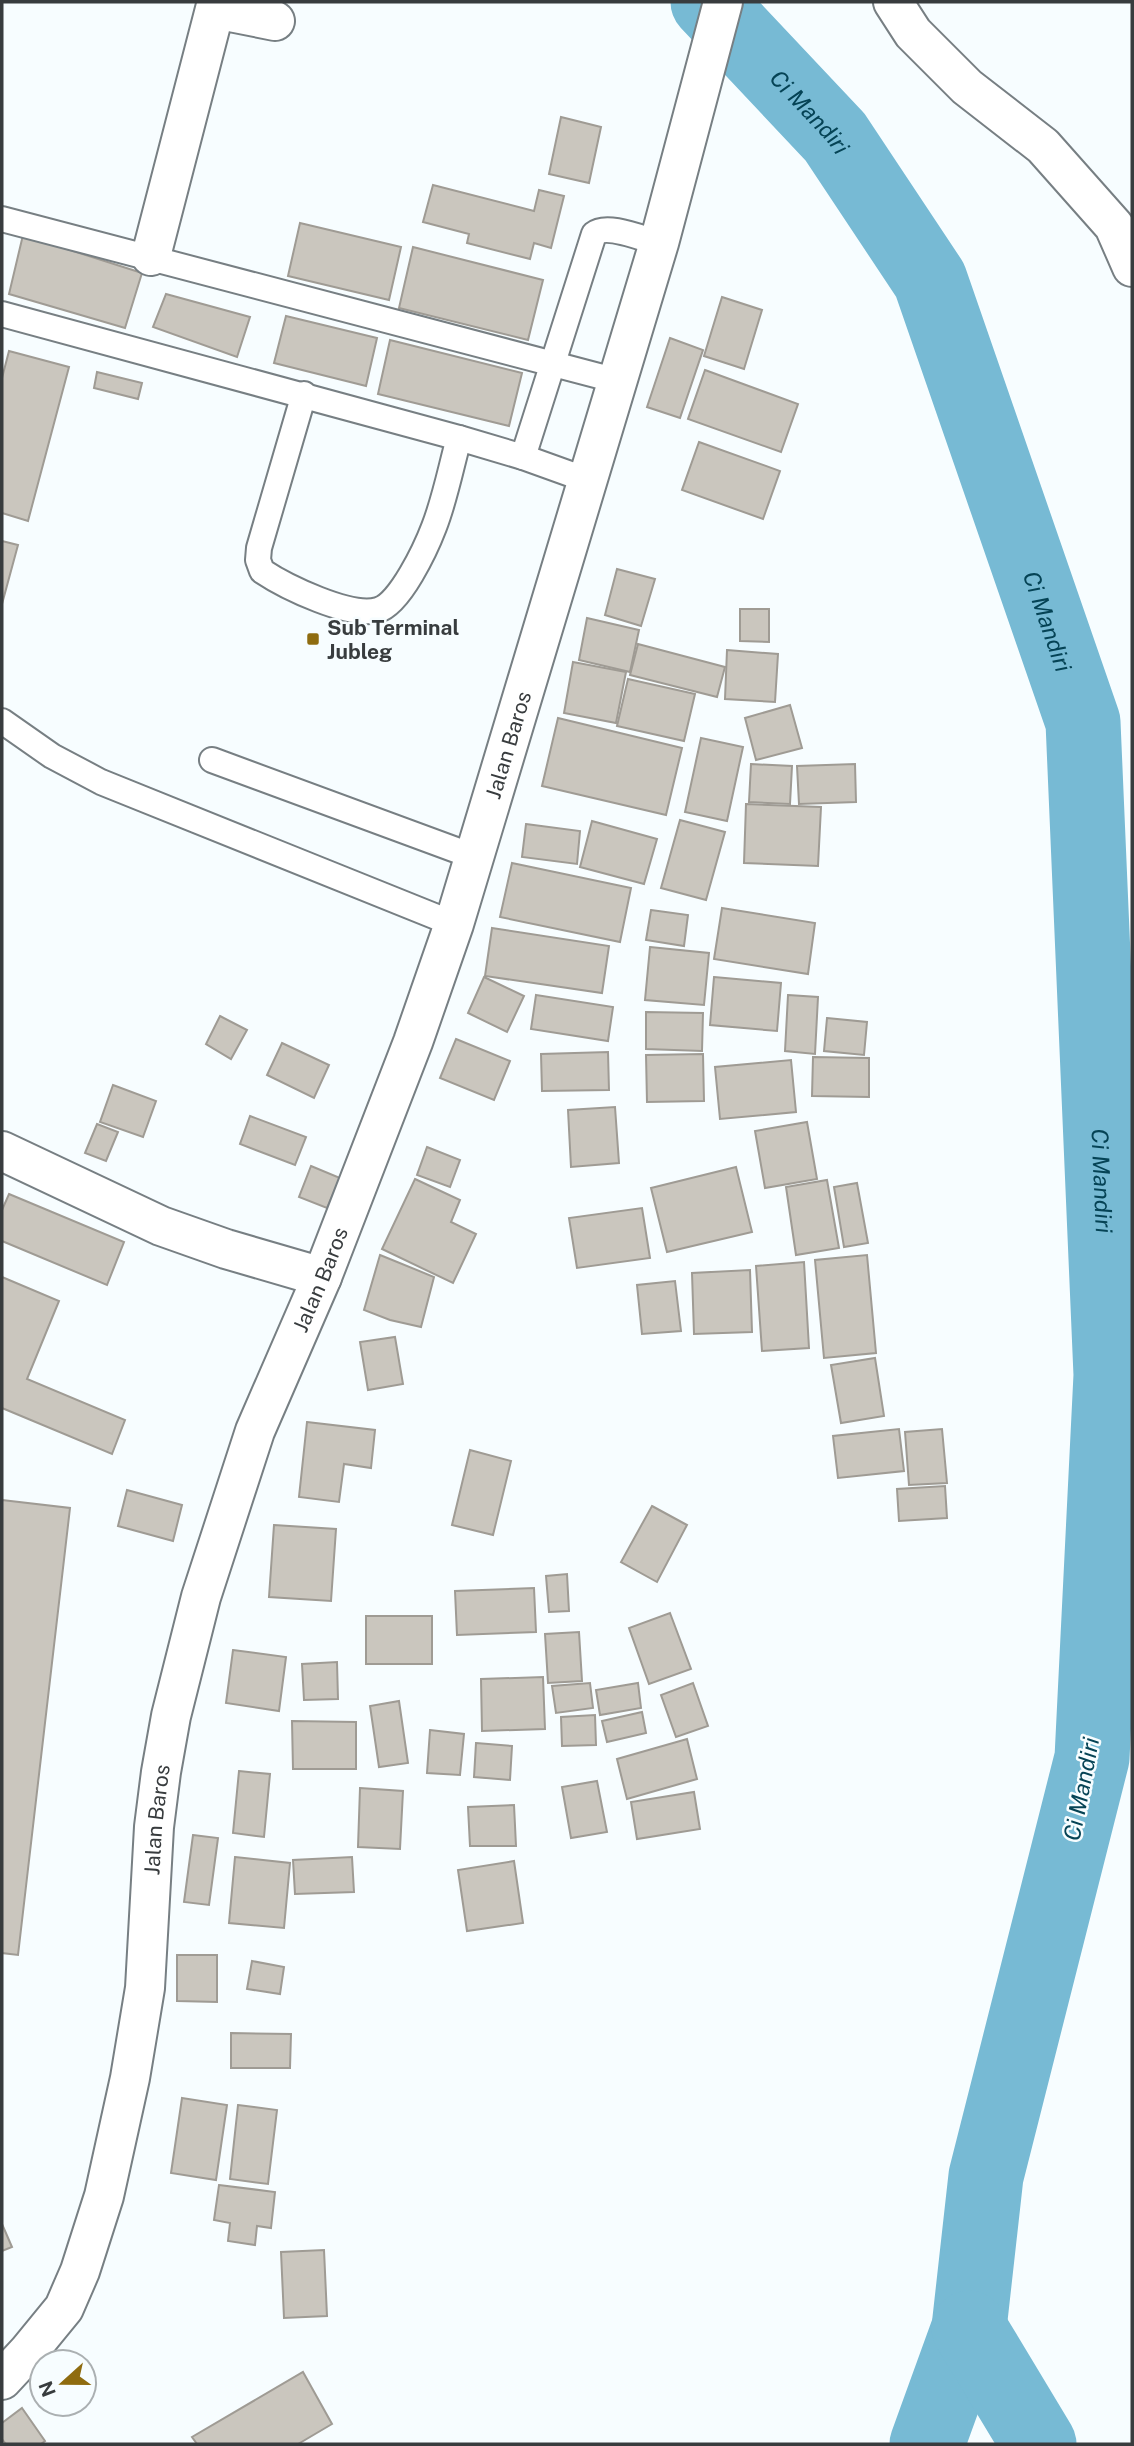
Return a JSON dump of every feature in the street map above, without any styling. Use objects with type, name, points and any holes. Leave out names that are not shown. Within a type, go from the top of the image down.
[{"type":"main road","name":"Jalan Baros","points":[[2,2380],[64,2308],[104,2196],[130,2078],[145,1988],[154,1827],[171,1716],[201,1597],[255,1431],[322,1277],[413,1042],[454,924],[659,243],[723,2]]},
{"type":"main road","points":[[892,2],[913,33],[967,87],[1043,146],[1114,226],[1132,267]]},
{"type":"main road","points":[[151,256],[215,9],[275,21]]},
{"type":"main road","points":[[2,1150],[161,1226],[226,1249],[322,1277]]},
{"type":"lane","points":[[2,219],[151,256],[618,381]]},
{"type":"lane","points":[[523,457],[594,234],[604,229],[659,243]]},
{"type":"lane","points":[[2,314],[304,394],[523,457],[587,480]]},
{"type":"lane","points":[[304,394],[259,548],[258,561],[262,571],[316,599],[365,612],[381,610],[393,600],[415,566],[435,526],[459,438]]},
{"type":"lane","points":[[2,721],[52,756],[102,782],[454,924]]},
{"type":"lane","points":[[212,760],[475,857]]},
{"type":"building","points":[[561,117],[601,127],[589,183],[549,174]]},
{"type":"building","points":[[433,185],[534,211],[539,190],[564,196],[551,248],[534,243],[530,259],[467,243],[469,234],[423,222]]},
{"type":"building","points":[[300,223],[401,247],[389,300],[288,276]]},
{"type":"building","points":[[23,235],[142,273],[125,328],[9,294]]},
{"type":"building","points":[[413,247],[543,280],[528,340],[399,308]]},
{"type":"building","points":[[166,294],[250,317],[237,357],[153,327]]},
{"type":"building","points":[[722,297],[762,310],[744,369],[704,356]]},
{"type":"building","points":[[286,316],[377,338],[366,386],[274,363]]},
{"type":"building","points":[[670,338],[703,350],[680,418],[647,407]]},
{"type":"building","points":[[390,340],[522,373],[509,426],[378,394]]},
{"type":"building","points":[[9,351],[69,367],[28,521],[2,513],[2,378]]},
{"type":"building","points":[[705,370],[798,404],[781,452],[688,419]]},
{"type":"building","points":[[97,372],[142,383],[138,399],[94,388]]},
{"type":"building","points":[[699,442],[780,471],[763,519],[682,490]]},
{"type":"building","points":[[2,541],[18,545],[2,604]]},
{"type":"building","points":[[617,569],[655,579],[641,626],[605,615]]},
{"type":"building","points":[[740,609],[769,609],[769,642],[740,641]]},
{"type":"building","points":[[587,618],[639,630],[630,672],[579,660]]},
{"type":"building","points":[[638,644],[725,667],[717,697],[630,675]]},
{"type":"building","points":[[727,650],[778,654],[775,702],[725,699]]},
{"type":"building","points":[[573,662],[626,672],[616,723],[564,713]]},
{"type":"building","points":[[628,679],[695,694],[684,741],[617,726]]},
{"type":"building","points":[[790,705],[802,748],[756,760],[745,718]]},
{"type":"building","points":[[558,718],[682,748],[666,815],[542,786]]},
{"type":"building","points":[[701,738],[743,747],[727,821],[685,812]]},
{"type":"building","points":[[751,764],[792,766],[790,804],[749,802]]},
{"type":"building","points":[[855,764],[856,802],[799,804],[797,766]]},
{"type":"building","points":[[746,804],[821,807],[818,866],[744,863]]},
{"type":"building","points":[[680,820],[725,832],[706,900],[661,888]]},
{"type":"building","points":[[592,821],[657,839],[644,884],[580,867]]},
{"type":"building","points":[[526,824],[580,831],[577,864],[522,857]]},
{"type":"building","points":[[512,863],[631,888],[620,942],[500,917]]},
{"type":"building","points":[[722,908],[815,923],[808,974],[714,959]]},
{"type":"building","points":[[651,910],[688,915],[684,946],[646,940]]},
{"type":"building","points":[[492,928],[609,946],[602,993],[485,976]]},
{"type":"building","points":[[650,947],[709,953],[704,1005],[645,1000]]},
{"type":"building","points":[[484,977],[524,996],[507,1032],[468,1013]]},
{"type":"building","points":[[714,977],[781,983],[777,1031],[710,1025]]},
{"type":"building","points":[[536,995],[613,1007],[608,1041],[531,1029]]},
{"type":"building","points":[[788,995],[818,997],[815,1054],[785,1051]]},
{"type":"building","points":[[646,1012],[703,1013],[702,1051],[646,1049]]},
{"type":"building","points":[[220,1016],[247,1030],[231,1059],[206,1044]]},
{"type":"building","points":[[827,1018],[867,1022],[864,1055],[824,1051]]},
{"type":"building","points":[[456,1039],[510,1061],[494,1100],[440,1078]]},
{"type":"building","points":[[282,1043],[329,1065],[314,1098],[267,1075]]},
{"type":"building","points":[[608,1052],[609,1090],[542,1091],[541,1054]]},
{"type":"building","points":[[703,1054],[704,1101],[647,1102],[646,1055]]},
{"type":"building","points":[[813,1057],[869,1058],[869,1097],[812,1096]]},
{"type":"building","points":[[791,1060],[796,1112],[720,1119],[715,1067]]},
{"type":"building","points":[[113,1085],[156,1101],[143,1137],[100,1122]]},
{"type":"building","points":[[615,1107],[619,1163],[571,1167],[568,1110]]},
{"type":"building","points":[[250,1116],[306,1137],[295,1165],[240,1144]]},
{"type":"building","points":[[807,1122],[817,1179],[765,1188],[755,1131]]},
{"type":"building","points":[[97,1124],[118,1132],[106,1161],[85,1153]]},
{"type":"building","points":[[427,1147],[460,1160],[450,1187],[417,1175]]},
{"type":"building","points":[[311,1166],[340,1178],[327,1208],[299,1197]]},
{"type":"building","points":[[736,1167],[752,1232],[667,1252],[651,1188]]},
{"type":"building","points":[[415,1179],[460,1200],[451,1222],[476,1234],[453,1283],[382,1249]]},
{"type":"building","points":[[827,1180],[839,1248],[796,1255],[786,1187]]},
{"type":"building","points":[[857,1183],[868,1243],[844,1247],[834,1187]]},
{"type":"building","points":[[9,1194],[124,1242],[107,1285],[2,1241],[2,1210]]},
{"type":"building","points":[[642,1208],[650,1258],[577,1268],[569,1218]]},
{"type":"building","points":[[380,1255],[434,1277],[421,1327],[390,1320],[364,1310]]},
{"type":"building","points":[[867,1255],[876,1353],[824,1358],[815,1260]]},
{"type":"building","points":[[804,1262],[809,1348],[762,1351],[756,1266]]},
{"type":"building","points":[[750,1270],[752,1332],[694,1334],[692,1273]]},
{"type":"building","points":[[2,1277],[59,1301],[27,1379],[125,1420],[112,1454],[2,1408]]},
{"type":"building","points":[[675,1281],[681,1331],[642,1334],[637,1285]]},
{"type":"building","points":[[395,1337],[403,1384],[368,1390],[360,1342]]},
{"type":"building","points":[[875,1358],[884,1416],[841,1423],[831,1365]]},
{"type":"building","points":[[307,1422],[375,1430],[371,1468],[344,1464],[339,1502],[299,1497]]},
{"type":"building","points":[[899,1429],[904,1471],[838,1478],[833,1436]]},
{"type":"building","points":[[942,1429],[947,1483],[909,1485],[905,1432]]},
{"type":"building","points":[[470,1450],[511,1461],[493,1535],[452,1525]]},
{"type":"building","points":[[945,1486],[947,1518],[899,1521],[897,1489]]},
{"type":"building","points":[[127,1490],[182,1505],[173,1541],[118,1526]]},
{"type":"building","points":[[2,1500],[70,1508],[18,1955],[2,1953]]},
{"type":"building","points":[[652,1506],[687,1525],[657,1582],[621,1562]]},
{"type":"building","points":[[274,1525],[336,1529],[331,1601],[269,1597]]},
{"type":"building","points":[[567,1574],[569,1611],[549,1612],[546,1576]]},
{"type":"building","points":[[534,1588],[536,1632],[457,1635],[455,1591]]},
{"type":"building","points":[[670,1613],[691,1669],[649,1684],[629,1628]]},
{"type":"building","points":[[366,1616],[432,1616],[432,1664],[366,1664]]},
{"type":"building","points":[[579,1632],[582,1681],[548,1683],[545,1634]]},
{"type":"building","points":[[233,1650],[286,1657],[279,1711],[226,1703]]},
{"type":"building","points":[[337,1662],[338,1699],[304,1700],[302,1664]]},
{"type":"building","points":[[543,1677],[545,1729],[482,1731],[481,1679]]},
{"type":"building","points":[[590,1683],[593,1708],[556,1713],[552,1686]]},
{"type":"building","points":[[638,1683],[641,1708],[600,1715],[596,1690]]},
{"type":"building","points":[[693,1683],[708,1726],[676,1737],[661,1695]]},
{"type":"building","points":[[399,1701],[408,1763],[379,1767],[370,1706]]},
{"type":"building","points":[[642,1712],[646,1733],[607,1742],[602,1721]]},
{"type":"building","points":[[595,1715],[596,1745],[562,1746],[561,1717]]},
{"type":"building","points":[[292,1721],[356,1722],[356,1769],[293,1769]]},
{"type":"building","points":[[430,1730],[464,1734],[460,1775],[427,1773]]},
{"type":"building","points":[[687,1739],[697,1779],[627,1799],[617,1759]]},
{"type":"building","points":[[476,1743],[512,1746],[510,1780],[474,1777]]},
{"type":"building","points":[[239,1771],[270,1774],[264,1837],[233,1833]]},
{"type":"building","points":[[597,1781],[607,1832],[571,1838],[562,1787]]},
{"type":"building","points":[[360,1788],[403,1791],[400,1849],[358,1847]]},
{"type":"building","points":[[694,1792],[700,1829],[637,1839],[631,1802]]},
{"type":"building","points":[[514,1805],[516,1846],[470,1846],[468,1807]]},
{"type":"building","points":[[193,1835],[218,1838],[209,1905],[184,1902]]},
{"type":"building","points":[[235,1857],[290,1863],[284,1928],[229,1923]]},
{"type":"building","points":[[352,1857],[354,1892],[295,1894],[293,1860]]},
{"type":"building","points":[[514,1861],[523,1923],[467,1931],[458,1870]]},
{"type":"building","points":[[177,1955],[217,1955],[217,2002],[177,2001]]},
{"type":"building","points":[[252,1961],[284,1967],[280,1994],[247,1989]]},
{"type":"building","points":[[231,2033],[291,2034],[290,2068],[231,2068]]},
{"type":"building","points":[[182,2098],[227,2105],[216,2180],[171,2173]]},
{"type":"building","points":[[238,2105],[277,2110],[268,2184],[230,2179]]},
{"type":"building","points":[[219,2185],[275,2192],[271,2228],[257,2226],[255,2245],[228,2241],[230,2223],[214,2220]]},
{"type":"building","points":[[2,2224],[12,2247],[2,2251]]},
{"type":"building","points":[[324,2250],[327,2316],[284,2318],[281,2252]]},
{"type":"building","points":[[303,2372],[332,2424],[298,2444],[197,2444],[192,2437]]},
{"type":"building","points":[[22,2408],[45,2441],[41,2444],[6,2444],[2,2439],[2,2423]]},
{"type":"waterway","name":"Ci Mandiri","points":[[708,2],[835,137],[930,280],[1083,722],[1111,1375],[1092,1758],[986,2176],[969,2328],[927,2444]]},
{"type":"waterway","points":[[969,2328],[1039,2444]]},
{"type":"place","name":"Sub Terminal Jubleg","points":[[313,639]]}]
